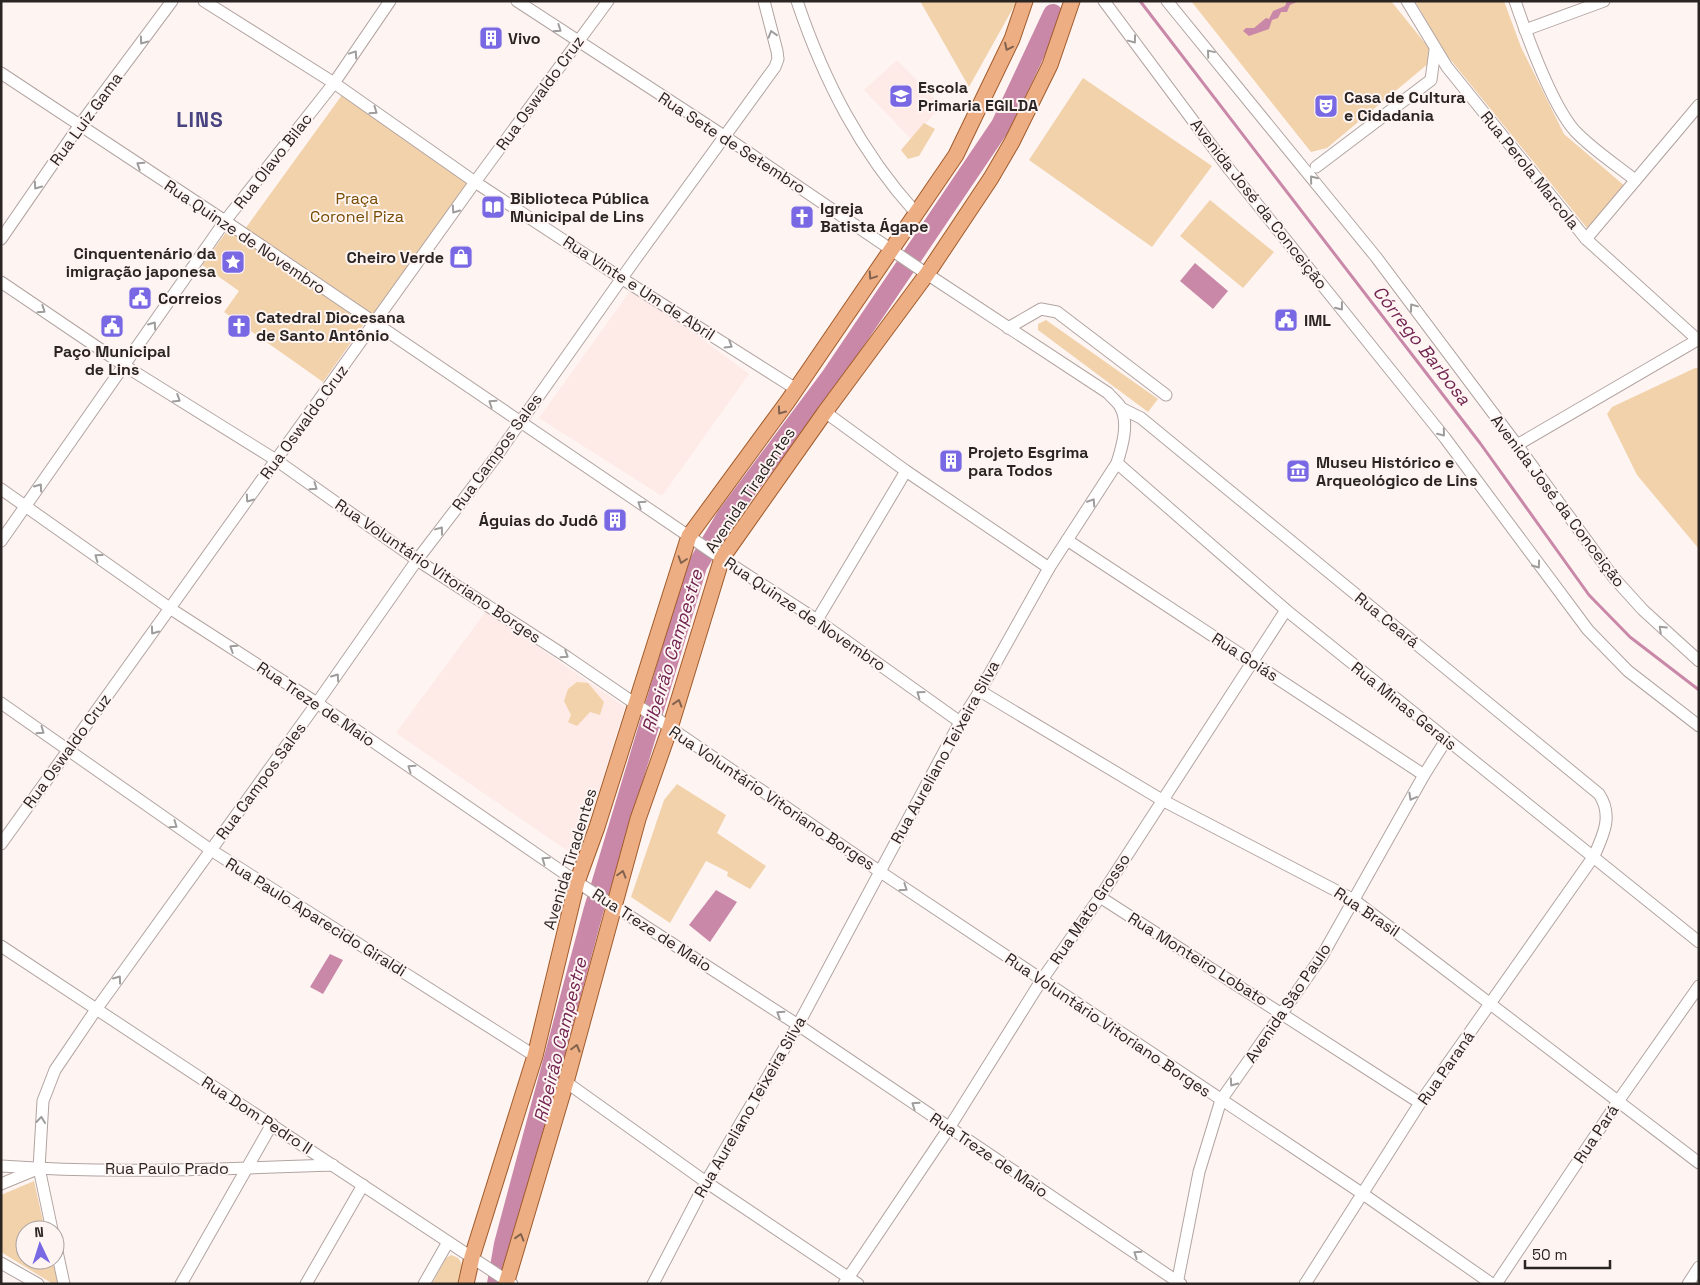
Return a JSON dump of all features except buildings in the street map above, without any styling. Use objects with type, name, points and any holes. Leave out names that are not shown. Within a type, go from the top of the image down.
[{"type":"main road","name":"Avenida Tiradentes","points":[[466,1284],[477,1261],[581,885],[641,708],[693,538],[796,388],[895,252],[916,214],[956,155],[1012,39],[1025,1]]},
{"type":"main road","name":"Avenida Tiradentes","points":[[506,1281],[566,1082],[610,903],[638,819],[665,725],[719,556],[991,178],[1012,142],[1050,65],[1072,1]]},
{"type":"street","name":"Rua Luiz Gama","points":[[1,239],[79,126],[172,1]]},
{"type":"street","name":"Rua Vinte e Um de Abril","points":[[204,1],[334,83],[475,182],[796,388]]},
{"type":"street","name":"Rua Olavo Bilac","points":[[1,541],[225,222],[334,83],[390,1]]},
{"type":"street","name":"Rua Sete de Setembro","points":[[518,1],[578,43],[724,136],[923,272],[1108,393],[1121,408]]},
{"type":"street","name":"Rua Oswaldo Cruz","points":[[1,844],[375,325],[475,182],[608,1]]},
{"type":"street","name":"Rua Campos Sales","points":[[50,1220],[39,1168],[43,1101],[55,1070],[95,1010],[317,703],[417,560],[495,458],[622,278],[775,67],[778,59],[777,51],[764,1]]},
{"type":"street","points":[[797,1],[821,67],[840,106],[866,150],[916,214]]},
{"type":"street","name":"Avenida José da Conceição","points":[[1104,1],[1236,177],[1446,438],[1588,630],[1628,670],[1695,723]]},
{"type":"street","name":"Avenida José da Conceição","points":[[1167,1],[1376,257],[1614,578],[1643,610],[1699,661]]},
{"type":"street","name":"Rua Perola Marcola","points":[[1407,1],[1446,67],[1586,239],[1698,340]]},
{"type":"street","points":[[1515,1],[1525,30],[1563,116],[1576,132],[1635,180]]},
{"type":"street","points":[[1525,30],[1604,1]]},
{"type":"street","points":[[1316,167],[1431,80],[1435,50]]},
{"type":"street","name":"Rua Quinze de Novembro","points":[[1,73],[817,620],[960,722]]},
{"type":"street","points":[[1586,239],[1699,105]]},
{"type":"street","name":"Rua Voluntário Vitoriano Borges","points":[[1,282],[125,366],[276,460],[417,560],[567,657],[879,871],[1363,1194],[1494,1284]]},
{"type":"street","points":[[1008,328],[1041,309],[1057,312],[1166,395]]},
{"type":"street","points":[[1517,445],[1698,340]]},
{"type":"street","points":[[1117,463],[1123,444],[1124,426],[1121,408]]},
{"type":"street","name":"Rua Ceará","points":[[1121,408],[1140,418],[1599,794],[1606,804],[1607,818],[1605,833],[1594,856]]},
{"type":"street","points":[[824,412],[906,472],[1049,568]]},
{"type":"street","name":"Rua Aureliano Teixeira Silva","points":[[654,1284],[706,1182],[798,1025],[960,722],[980,691],[1049,568],[1117,463]]},
{"type":"street","name":"Rua Minas Gerais","points":[[1117,463],[1286,610],[1699,942]]},
{"type":"street","points":[[817,620],[906,472]]},
{"type":"street","name":"Rua Treze de Maio","points":[[1,489],[171,609],[317,703],[581,885],[798,1025],[1178,1283]]},
{"type":"street","name":"Rua Goiás","points":[[1067,540],[1424,775]]},
{"type":"street","name":"Rua Mato Grosso","points":[[850,1282],[1042,981],[1100,897],[1251,660],[1286,610]]},
{"type":"street","name":"Rua Brasil","points":[[980,691],[1162,800],[1354,900],[1491,1002],[1699,1163]]},
{"type":"street","name":"Rua Paulo Aparecido Giraldi","points":[[1,704],[211,850],[535,1056]]},
{"type":"street","name":"Avenida São Paulo","points":[[1178,1283],[1199,1172],[1221,1100],[1322,956],[1424,775],[1446,740]]},
{"type":"street","name":"Rua Paraná","points":[[1305,1284],[1420,1104],[1594,856]]},
{"type":"street","name":"Rua Monteiro Lobato","points":[[1100,897],[1282,1012],[1420,1104]]},
{"type":"street","name":"Rua Dom Pedro II","points":[[1,946],[506,1281]]},
{"type":"street","name":"Rua Pará","points":[[1494,1284],[1618,1100],[1699,986]]},
{"type":"street","points":[[566,1082],[850,1282]]},
{"type":"street","points":[[181,1284],[272,1124]]},
{"type":"street","name":"Rua Paulo Prado","points":[[1,1166],[39,1168],[246,1168],[332,1164]]},
{"type":"street","points":[[1,1184],[39,1168]]},
{"type":"street","points":[[306,1284],[363,1185]]},
{"type":"street","points":[[424,1284],[448,1242]]},
{"type":"street","points":[[1,1263],[38,1284]]},
{"type":"street","points":[[1688,1284],[1699,1267]]},
{"type":"street","points":[[61,1270],[64,1284]]},
{"type":"street","points":[[14,1284],[22,1274]]},
{"type":"shaded area","points":[[1287,1],[1299,1],[1290,5],[1287,12],[1281,12],[1278,18],[1272,20],[1269,29],[1249,36],[1243,31],[1246,28],[1254,28],[1266,18],[1269,19],[1273,11],[1285,6]]},
{"type":"shaded area","name":"Escola Primaria EGILDA","points":[[897,60],[942,106],[911,139],[864,90]]},
{"type":"shaded area","points":[[1195,263],[1228,291],[1213,309],[1180,281]]},
{"type":"shaded area","points":[[633,287],[749,374],[662,496],[539,418]]},
{"type":"shaded area","points":[[486,611],[625,707],[578,858],[396,733]]},
{"type":"shaded area","points":[[716,890],[737,902],[710,942],[689,925]]},
{"type":"shaded area","points":[[330,954],[343,960],[323,994],[310,987]]},
{"type":"green space","points":[[920,1],[1017,1],[969,87]]},
{"type":"green space","name":"Casa de Cultura e Cidadania","points":[[1191,1],[1391,1],[1429,48],[1429,63],[1327,148],[1311,152]]},
{"type":"green space","points":[[1415,1],[1504,1],[1521,47],[1564,134],[1626,187],[1587,228],[1445,53]]},
{"type":"green space","points":[[1083,78],[1212,166],[1152,247],[1029,160]]},
{"type":"green space","name":"Praça Coronel Piza","points":[[342,95],[469,184],[373,320],[245,229]]},
{"type":"green space","points":[[924,123],[935,129],[919,156],[908,159],[901,150]]},
{"type":"green space","points":[[1210,200],[1274,252],[1243,288],[1180,236]]},
{"type":"green space","points":[[230,227],[364,324],[323,382],[224,312],[239,291],[202,265]]},
{"type":"green space","points":[[1046,320],[1158,399],[1148,412],[1038,330],[1038,324]]},
{"type":"green space","points":[[1695,368],[1699,368],[1699,549],[1637,475],[1607,414],[1612,407]]},
{"type":"green space","points":[[577,682],[588,683],[604,702],[600,715],[590,712],[577,726],[568,722],[571,715],[564,701],[568,689]]},
{"type":"green space","points":[[677,784],[726,815],[717,833],[766,866],[750,889],[727,876],[728,872],[706,861],[670,923],[631,897],[664,800]]},
{"type":"green space","points":[[34,1181],[43,1220],[15,1220],[15,1261],[1,1252],[1,1195]]},
{"type":"green space","points":[[451,1255],[459,1260],[462,1266],[459,1284],[432,1284],[446,1258]]},
{"type":"green space","points":[[30,1270],[54,1270],[58,1284],[53,1284]]},
{"type":"waterway","name":"Córrego Barbosa","points":[[1140,1],[1480,443],[1589,595],[1630,637],[1699,690]]},
{"type":"waterway","name":"Ribeirão Campestre","points":[[497,1284],[504,1244],[593,912],[697,566],[726,517],[830,378],[1001,125],[1053,14]]},
{"type":"place","name":"Vivo","points":[[491,38]]},
{"type":"place","name":"Escola Primaria EGILDA","points":[[901,96]]},
{"type":"place","name":"Casa de Cultura e Cidadania","points":[[1326,106]]},
{"type":"place","name":"Biblioteca Pública Municipal de Lins","points":[[493,207]]},
{"type":"place","name":"Igreja Batista Ágape","points":[[802,217]]},
{"type":"place","name":"Cheiro Verde","points":[[461,257]]},
{"type":"place","name":"Cinquentenário da imigração japonesa","points":[[233,262]]},
{"type":"place","name":"Correios","points":[[140,298]]},
{"type":"place","name":"IML","points":[[1286,320]]},
{"type":"place","name":"Paço Municipal de Lins","points":[[112,326]]},
{"type":"place","name":"Catedral Diocesana de Santo Antônio","points":[[239,326]]},
{"type":"place","name":"Projeto Esgrima para Todos","points":[[951,461]]},
{"type":"place","name":"Museu Histórico e Arqueológico de Lins","points":[[1298,471]]},
{"type":"place","name":"Águias do Judô","points":[[615,520]]},
{"type":"district","name":"LINS","points":[[200,119]]}]
